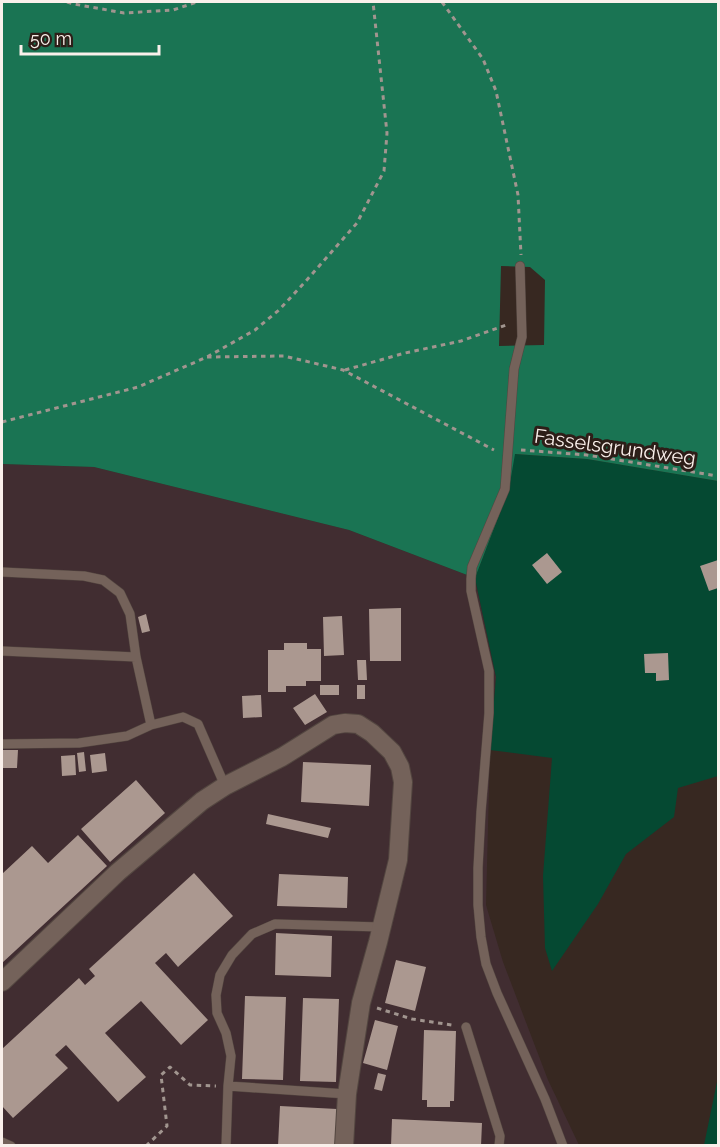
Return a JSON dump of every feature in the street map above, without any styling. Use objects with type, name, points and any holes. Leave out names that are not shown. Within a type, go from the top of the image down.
[{"type":"street","points":[[2,982],[118,872],[202,801],[225,786],[282,757],[333,725],[358,724],[372,733],[392,752],[400,766],[402,782],[398,860],[361,1003],[347,1094],[344,1146]]},
{"type":"lane","points":[[520,266],[522,337],[513,369],[505,489],[472,567],[471,579],[471,591],[489,671],[489,713],[481,812],[478,904],[486,964],[564,1146]]},
{"type":"lane","points":[[2,572],[84,576],[103,580],[120,593],[130,614],[136,657],[151,725]]},
{"type":"lane","points":[[2,651],[136,657]]},
{"type":"lane","points":[[2,744],[80,743],[127,736],[151,725],[183,717],[198,724],[225,786]]},
{"type":"lane","points":[[226,1146],[231,1056],[226,1033],[217,1013],[216,995],[220,975],[232,955],[252,934],[275,924],[381,927]]},
{"type":"lane","points":[[466,1027],[500,1136],[499,1146]]},
{"type":"lane","points":[[228,1086],[347,1094]]},
{"type":"lane","points":[[2,1142],[11,1146]]},
{"type":"path","points":[[67,2],[124,13],[173,10],[197,2]]},
{"type":"path","points":[[2,422],[138,387],[207,357],[255,330],[279,310],[357,222],[384,171],[387,133],[373,2]]},
{"type":"path","points":[[442,2],[483,59],[496,91],[518,195],[521,250]]},
{"type":"path","points":[[207,357],[284,356],[344,370],[460,341],[500,328]]},
{"type":"path","name":"Fasselsgrundweg","points":[[344,370],[492,450],[587,454],[718,476]]},
{"type":"path","points":[[361,1003],[412,1019],[466,1027]]},
{"type":"path","points":[[146,1146],[167,1126],[161,1076],[170,1067],[190,1085],[228,1086]]},
{"type":"shaded area","points":[[2,464],[94,467],[349,530],[475,578],[496,677],[490,750],[486,905],[503,962],[548,1080],[579,1145],[2,1146]]},
{"type":"green space","points":[[2,2],[718,2],[718,481],[587,459],[515,454],[509,489],[475,578],[349,530],[94,467],[2,464]],"holes":[[[501,266],[530,267],[545,280],[544,345],[499,346]]]},
{"type":"green space","points":[[514,454],[587,459],[718,481],[718,776],[678,788],[674,817],[626,854],[598,904],[552,971],[545,948],[543,876],[552,758],[490,750],[496,677],[475,578],[509,489]]},
{"type":"green space","points":[[718,1077],[718,1145],[704,1145]]},
{"type":"building","points":[[547,553],[562,572],[547,584],[532,565]]},
{"type":"building","points":[[718,560],[718,588],[709,591],[700,566]]},
{"type":"building","points":[[401,608],[401,661],[370,661],[369,609]]},
{"type":"building","points":[[146,614],[150,631],[142,633],[138,617]]},
{"type":"building","points":[[342,616],[344,655],[324,656],[323,617]]},
{"type":"building","points":[[284,643],[307,643],[307,649],[321,649],[321,681],[306,681],[306,686],[286,686],[286,692],[268,692],[268,650],[284,650]]},
{"type":"building","points":[[668,653],[669,680],[656,681],[656,673],[645,673],[644,654]]},
{"type":"building","points":[[357,660],[366,660],[367,680],[358,680]]},
{"type":"building","points":[[320,685],[339,685],[339,695],[320,695]]},
{"type":"building","points":[[357,685],[365,685],[365,699],[357,699]]},
{"type":"building","points":[[315,694],[327,712],[305,725],[293,708]]},
{"type":"building","points":[[261,695],[262,717],[243,718],[242,696]]},
{"type":"building","points":[[2,750],[18,750],[17,768],[2,768]]},
{"type":"building","points":[[84,752],[86,771],[79,772],[77,753]]},
{"type":"building","points":[[105,753],[107,771],[92,773],[90,755]]},
{"type":"building","points":[[75,755],[76,775],[62,776],[61,756]]},
{"type":"building","points":[[303,762],[371,765],[369,806],[301,802]]},
{"type":"building","points":[[136,780],[165,813],[110,862],[81,829]]},
{"type":"building","points":[[268,814],[331,828],[328,838],[266,824]]},
{"type":"building","points":[[78,835],[107,866],[2,963],[2,874],[32,846],[48,863]]},
{"type":"building","points":[[194,873],[233,916],[178,967],[166,953],[155,963],[208,1020],[181,1045],[141,1001],[105,1033],[146,1077],[118,1102],[66,1045],[55,1055],[68,1068],[13,1118],[2,1106],[2,1049],[79,978],[85,985],[95,976],[89,969]]},
{"type":"building","points":[[279,874],[348,877],[347,908],[277,906]]},
{"type":"building","points":[[276,933],[332,936],[331,977],[275,975]]},
{"type":"building","points":[[396,960],[426,967],[415,1011],[385,1003]]},
{"type":"building","points":[[245,996],[286,997],[283,1080],[242,1079]]},
{"type":"building","points":[[303,998],[339,999],[336,1082],[300,1081]]},
{"type":"building","points":[[375,1020],[398,1026],[387,1070],[363,1063]]},
{"type":"building","points":[[424,1030],[456,1031],[454,1101],[450,1101],[450,1107],[427,1107],[427,1100],[422,1100]]},
{"type":"building","points":[[378,1073],[386,1075],[382,1091],[374,1089]]},
{"type":"building","points":[[280,1106],[337,1109],[336,1146],[278,1146]]},
{"type":"building","points":[[392,1119],[482,1123],[481,1146],[391,1146]]}]
